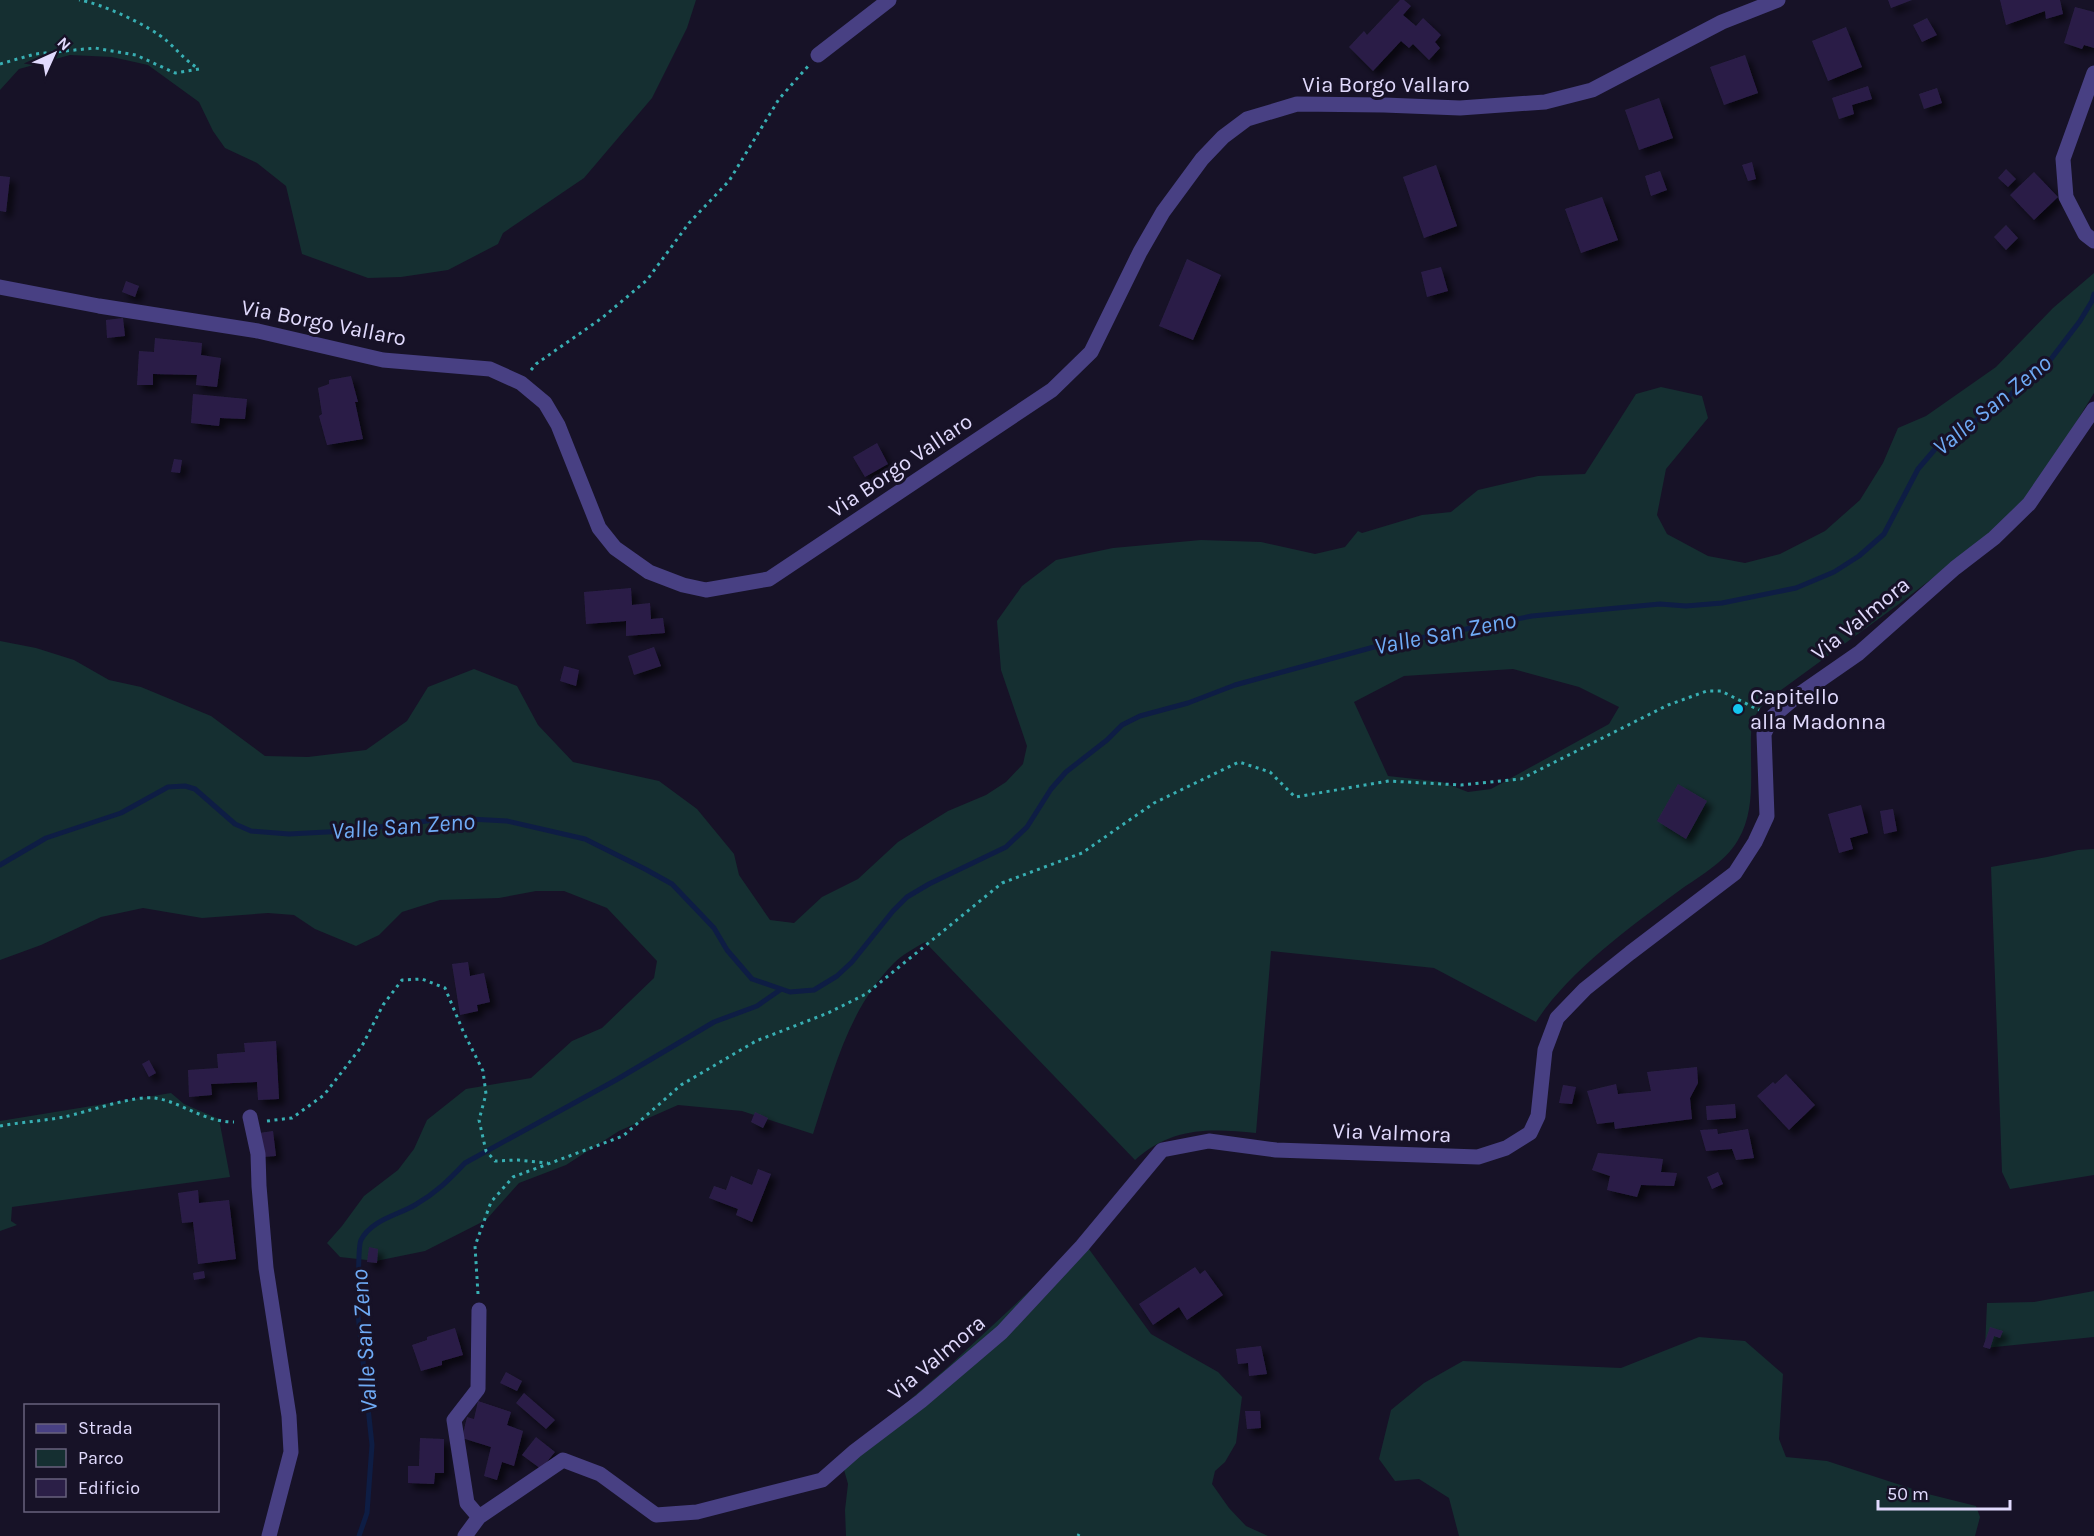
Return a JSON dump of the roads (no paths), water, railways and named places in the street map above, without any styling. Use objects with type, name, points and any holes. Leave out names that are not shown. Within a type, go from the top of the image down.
[{"type":"street","points":[[818,55],[889,0]]},
{"type":"street","name":"Via Borgo Vallaro","points":[[0,287],[99,306],[258,331],[382,360],[490,369],[521,383],[545,403],[558,425],[599,528],[615,549],[649,572],[683,585],[706,590],[769,579],[1052,390],[1091,352],[1140,252],[1163,212],[1202,159],[1223,137],[1247,119],[1297,104],[1460,108],[1545,102],[1592,90],[1714,26],[1778,0]]},
{"type":"street","points":[[2094,74],[2063,159],[2066,197],[2085,234],[2094,241]]},
{"type":"street","name":"Via Valmora","points":[[465,1536],[479,1517],[563,1460],[600,1474],[656,1515],[697,1512],[822,1480],[855,1451],[921,1401],[1002,1332],[1082,1246],[1162,1150],[1209,1141],[1276,1150],[1478,1157],[1506,1148],[1530,1134],[1538,1116],[1545,1050],[1557,1018],[1586,989],[1630,952],[1735,873],[1755,842],[1767,816],[1764,734],[1772,717],[1797,696],[1859,653],[1955,568],[1994,538],[2029,504],[2094,409]]},
{"type":"street","points":[[251,1119],[258,1154],[258,1186],[266,1268],[289,1416],[291,1452],[269,1536]]},
{"type":"street","points":[[479,1310],[478,1389],[454,1420],[467,1503],[479,1517]]},
{"type":"waterway","name":"Valle San Zeno","points":[[0,865],[46,838],[121,813],[168,787],[185,786],[195,789],[235,824],[251,831],[289,834],[346,831],[451,818],[507,821],[585,839],[645,869],[672,884],[714,928],[727,950],[752,979],[790,992],[814,990],[837,976],[852,962],[907,897],[1006,847],[1027,827],[1051,789],[1066,772],[1107,740],[1122,725],[1140,716],[1188,703],[1235,685],[1374,647],[1532,616],[1660,604],[1686,606],[1722,603],[1796,588],[1834,572],[1859,556],[1884,534],[1918,469],[1942,441],[1993,410],[2051,359],[2080,321],[2094,294]]},
{"type":"waterway","name":"Valle San Zeno","points":[[359,1536],[367,1513],[372,1445],[357,1305],[360,1244],[365,1233],[378,1223],[429,1196],[465,1163],[616,1080],[714,1022],[757,1006],[780,990]]},
{"type":"place","name":"Capitello alla Madonna","points":[[1738,709]]}]
